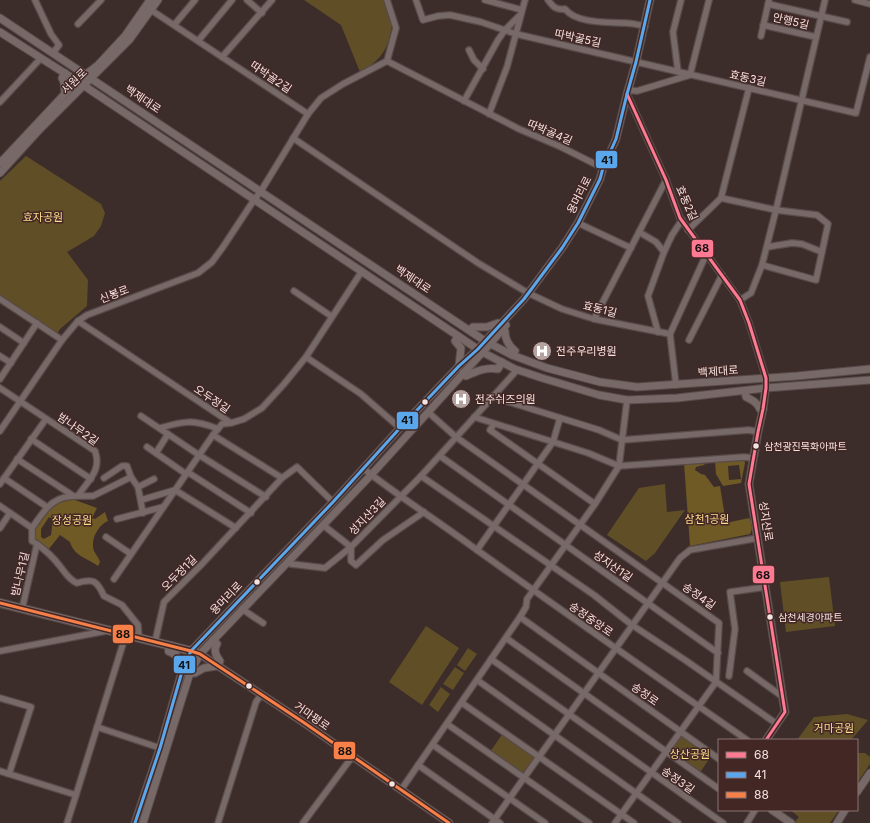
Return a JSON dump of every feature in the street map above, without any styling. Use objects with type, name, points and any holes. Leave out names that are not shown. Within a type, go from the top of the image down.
[{"type":"main road","name":"거마평로","points":[[0,603],[200,654]]},
{"type":"main road","points":[[170,646],[169,651],[175,653],[180,667],[186,671]]},
{"type":"street","points":[[35,0],[51,34],[59,45],[53,53]]},
{"type":"street","points":[[78,24],[101,0]]},
{"type":"street","name":"서원로","points":[[0,173],[40,129],[84,85],[89,76],[125,36],[149,5],[158,0]]},
{"type":"street","points":[[174,25],[195,0]]},
{"type":"street","points":[[198,41],[232,0]]},
{"type":"street","points":[[247,0],[262,13]]},
{"type":"street","points":[[222,57],[272,0]]},
{"type":"street","points":[[387,61],[396,28],[389,0]]},
{"type":"street","name":"따박골5길","points":[[416,0],[423,20],[438,16],[450,15],[516,34],[636,62]]},
{"type":"street","points":[[484,0],[522,12]]},
{"type":"street","points":[[489,114],[507,67],[525,0]]},
{"type":"street","points":[[548,0],[552,6],[558,9],[565,9],[568,14],[585,19],[645,26]]},
{"type":"street","name":"용머리로","points":[[143,823],[191,651],[364,469],[400,428],[502,327],[516,311],[520,303],[562,248],[578,223],[600,179],[603,168],[616,139],[645,26],[650,0]]},
{"type":"street","points":[[628,92],[637,91],[690,75],[709,0]]},
{"type":"street","name":"안행5길","points":[[763,25],[816,37],[825,0]]},
{"type":"street","points":[[855,0],[870,4]]},
{"type":"street","name":"안행5길","points":[[761,36],[769,2],[847,22]]},
{"type":"street","points":[[678,72],[673,32],[680,3]]},
{"type":"street","name":"따박골2길","points":[[149,5],[174,25],[308,114]]},
{"type":"street","points":[[464,101],[498,40],[522,12]]},
{"type":"street","name":"백제대로","points":[[0,18],[488,342],[512,355],[547,368],[613,384],[637,387],[870,369]]},
{"type":"street","name":"백제대로","points":[[0,32],[66,73],[458,336],[517,370],[599,395],[627,400],[677,398],[766,388],[870,380]]},
{"type":"street","points":[[740,300],[751,293],[762,265],[816,37]]},
{"type":"street","points":[[469,50],[474,60],[483,69]]},
{"type":"street","name":"효동3길","points":[[636,62],[856,113],[870,57]]},
{"type":"street","points":[[0,102],[41,58]]},
{"type":"street","name":"따박골4길","points":[[387,61],[519,129],[559,146],[603,168]]},
{"type":"street","name":"신봉로","points":[[0,431],[62,340],[78,321],[87,315],[198,273],[212,262],[261,191],[308,114],[321,98],[343,84],[387,61]]},
{"type":"street","points":[[66,73],[62,78],[66,93]]},
{"type":"street","name":"서원로","points":[[1,161],[77,81],[89,76]]},
{"type":"street","points":[[688,230],[721,198],[749,88]]},
{"type":"street","points":[[0,92],[6,96]]},
{"type":"street","name":"효동2길","points":[[628,92],[682,220],[740,300],[750,323],[766,378]]},
{"type":"street","points":[[293,138],[478,263],[528,293]]},
{"type":"street","points":[[594,319],[666,180]]},
{"type":"street","points":[[721,198],[776,210],[817,215],[828,224],[816,280],[762,265]]},
{"type":"street","points":[[658,332],[648,296],[664,252],[672,235],[682,220]]},
{"type":"street","points":[[578,223],[631,248]]},
{"type":"street","points":[[639,232],[656,242],[664,252]]},
{"type":"street","points":[[767,247],[792,243],[802,244],[822,252]]},
{"type":"street","points":[[676,385],[670,334],[706,255]]},
{"type":"street","points":[[231,423],[244,419],[265,405],[306,357],[362,271]]},
{"type":"street","points":[[690,340],[722,275]]},
{"type":"street","points":[[294,291],[332,316]]},
{"type":"street","name":"효동1길","points":[[528,293],[562,309],[594,319],[670,334]]},
{"type":"street","points":[[0,299],[62,340]]},
{"type":"street","name":"오두정길","points":[[78,321],[231,423]]},
{"type":"street","points":[[0,378],[37,323]]},
{"type":"street","points":[[470,330],[473,326],[487,327],[498,323],[505,331],[509,346],[515,351],[512,355]]},
{"type":"street","points":[[0,327],[24,343]]},
{"type":"street","points":[[458,336],[455,341],[461,348],[461,369],[466,376],[479,370],[493,368],[498,369],[502,362]]},
{"type":"street","points":[[0,356],[11,363]]},
{"type":"street","points":[[306,357],[361,394],[400,428]]},
{"type":"street","name":"용머리로","points":[[135,823],[186,671],[242,609],[371,475],[428,412],[461,369]]},
{"type":"street","name":"성지산3길","points":[[288,562],[291,564],[326,568],[351,547],[400,496],[422,476],[517,370]]},
{"type":"street","name":"성지산로","points":[[766,378],[763,409],[749,484],[785,712],[767,739]]},
{"type":"street","name":"밤나무2길","points":[[0,388],[95,450],[98,459],[91,479],[75,496]]},
{"type":"street","points":[[745,391],[746,397],[753,400],[760,409],[763,409]]},
{"type":"street","points":[[493,397],[599,430],[622,440],[749,430],[758,432]]},
{"type":"street","points":[[401,790],[506,638],[526,607],[527,599],[595,504],[619,466],[627,400]]},
{"type":"street","points":[[428,412],[456,437]]},
{"type":"street","points":[[141,416],[266,497]]},
{"type":"street","points":[[474,417],[588,453],[619,466],[686,460],[744,457],[753,458]]},
{"type":"street","points":[[477,550],[553,442],[560,418]]},
{"type":"street","name":"밤나무2길","points":[[4,478],[46,419]]},
{"type":"street","points":[[160,428],[182,422],[204,423],[218,429]]},
{"type":"street","name":"오두정길","points":[[114,578],[213,434],[222,424],[231,423]]},
{"type":"street","points":[[494,424],[490,430],[595,504]]},
{"type":"street","points":[[156,453],[168,434]]},
{"type":"street","points":[[213,434],[282,478],[297,467],[333,502]]},
{"type":"street","name":"성지산1길","points":[[456,437],[662,583]]},
{"type":"street","points":[[31,439],[91,479]]},
{"type":"street","points":[[147,447],[186,474],[189,473],[251,513]]},
{"type":"street","name":"성지산1길","points":[[440,456],[648,603]]},
{"type":"street","points":[[17,459],[75,496]]},
{"type":"street","points":[[104,478],[122,466],[126,466],[138,487],[143,512]]},
{"type":"street","name":"송정중앙로","points":[[364,469],[400,496],[746,739]]},
{"type":"street","points":[[422,476],[594,595],[632,625],[686,660],[755,710],[777,724]]},
{"type":"street","points":[[0,506],[32,528],[54,500],[75,496],[93,496],[131,477]]},
{"type":"street","points":[[0,484],[4,478],[47,507]]},
{"type":"street","name":"오두정1길","points":[[155,642],[164,602],[251,513],[282,478]]},
{"type":"street","points":[[138,487],[154,479]]},
{"type":"street","points":[[141,500],[175,490],[236,528]]},
{"type":"street","points":[[117,519],[163,507]]},
{"type":"street","points":[[323,525],[351,547],[351,561],[356,565],[382,540],[424,512]]},
{"type":"street","points":[[0,528],[10,514]]},
{"type":"street","name":"밤나무1길","points":[[32,528],[32,541],[48,552],[60,565],[66,576],[77,583],[87,580],[99,584],[104,596],[125,608],[138,625],[139,638]]},
{"type":"street","points":[[106,537],[131,554]]},
{"type":"street","points":[[418,765],[496,822],[524,778],[680,558],[690,550],[758,538]]},
{"type":"street","name":"밤나무1길","points":[[22,608],[37,544]]},
{"type":"street","name":"송정4길","points":[[662,583],[719,623],[716,682]]},
{"type":"street","points":[[729,676],[735,628],[730,592],[766,586]]},
{"type":"street","points":[[648,603],[718,653]]},
{"type":"street","points":[[242,609],[263,623]]},
{"type":"street","name":"송정로","points":[[520,617],[680,731]]},
{"type":"street","name":"거마평로","points":[[0,651],[108,630]]},
{"type":"street","points":[[67,823],[126,634]]},
{"type":"street","points":[[506,638],[666,751]]},
{"type":"street","points":[[186,671],[195,673],[204,668],[217,666],[220,661],[216,654],[215,647],[217,644],[213,640]]},
{"type":"street","name":"거마평로","points":[[200,654],[449,823]]},
{"type":"street","points":[[491,659],[651,772]]},
{"type":"street","points":[[747,671],[783,697]]},
{"type":"street","points":[[477,680],[678,823]]},
{"type":"street","points":[[698,706],[716,682]]},
{"type":"street","points":[[218,823],[256,702],[261,695]]},
{"type":"street","points":[[0,698],[30,707],[9,774]]},
{"type":"street","points":[[462,702],[634,823]]},
{"type":"street","name":"송정3길","points":[[615,823],[698,706]]},
{"type":"street","points":[[447,724],[589,823]]},
{"type":"street","points":[[97,727],[160,748]]},
{"type":"street","points":[[680,731],[718,758]]},
{"type":"street","points":[[433,745],[545,823]]},
{"type":"street","name":"송정3길","points":[[666,751],[718,788]]},
{"type":"street","points":[[303,823],[352,756]]},
{"type":"street","points":[[0,771],[76,795]]},
{"type":"street","name":"송정3길","points":[[651,772],[723,823]]},
{"type":"street","points":[[858,791],[870,773]]},
{"type":"street","points":[[747,823],[753,811]]},
{"type":"street","points":[[773,811],[790,823]]},
{"type":"street","points":[[837,823],[844,811]]},
{"type":"green space","points":[[304,0],[383,0],[392,23],[388,41],[383,53],[375,62],[360,72],[341,25]]},
{"type":"green space","name":"효자공원","points":[[26,156],[101,204],[105,213],[101,226],[94,236],[67,252],[88,280],[87,306],[60,329],[57,334],[0,298],[0,181]]},
{"type":"green space","points":[[744,459],[745,463],[741,483],[723,486],[716,474],[715,461]],"holes":[[[739,465],[741,479],[729,480],[728,466]]]},
{"type":"green space","name":"삼천1공원","points":[[708,460],[704,465],[696,467],[695,470],[705,475],[714,487],[720,486],[726,523],[749,518],[752,524],[752,530],[750,534],[690,546],[684,463]]},
{"type":"green space","points":[[665,484],[667,512],[685,510],[655,553],[646,561],[607,535],[639,488]]},
{"type":"green space","name":"장성공원","points":[[75,500],[97,508],[92,518],[95,519],[105,512],[108,521],[98,529],[93,542],[94,551],[100,562],[98,566],[78,554],[70,542],[60,535],[48,550],[34,540],[34,529],[47,510],[54,504]],"holes":[[[49,517],[53,519],[51,535],[44,539],[41,537],[41,529]]]},
{"type":"green space","points":[[829,577],[835,626],[786,632],[780,582]]},
{"type":"green space","points":[[426,626],[459,648],[422,705],[389,682]]},
{"type":"green space","points":[[468,648],[477,654],[465,671],[457,665]]},
{"type":"green space","points":[[455,667],[464,673],[453,690],[443,684]]},
{"type":"green space","points":[[441,687],[450,694],[438,712],[429,705]]},
{"type":"green space","name":"거마공원","points":[[847,714],[868,720],[852,739],[798,739],[814,717]]},
{"type":"green space","points":[[503,733],[536,756],[523,774],[490,752]]},
{"type":"green space","name":"상산공원","points":[[682,734],[712,755],[699,774],[669,753]]},
{"type":"green space","name":"거마공원","points":[[858,753],[865,753],[870,757],[870,764],[858,782]]},
{"type":"green space","points":[[791,811],[838,811],[830,823],[794,823],[799,817]]},
{"type":"transit line","name":"41","points":[[135,823],[160,748],[183,668],[191,651],[333,502],[400,428],[459,366],[478,349],[524,299],[562,248],[578,223],[600,179],[603,168],[616,139],[650,0]]},
{"type":"transit line","name":"68","points":[[627,94],[666,180],[680,218],[740,300],[749,323],[766,378],[763,409],[749,484],[785,712],[767,739]]},
{"type":"transit line","name":"88","points":[[0,603],[200,654],[303,722],[449,823]]},
{"type":"place","name":"전주우리병원","points":[[542,351]]},
{"type":"place","name":"전주쉬즈의원","points":[[461,399]]},
{"type":"place","name":"삼천광진목화아파트","points":[[756,446]]},
{"type":"place","name":"삼천세경아파트","points":[[770,617]]}]
